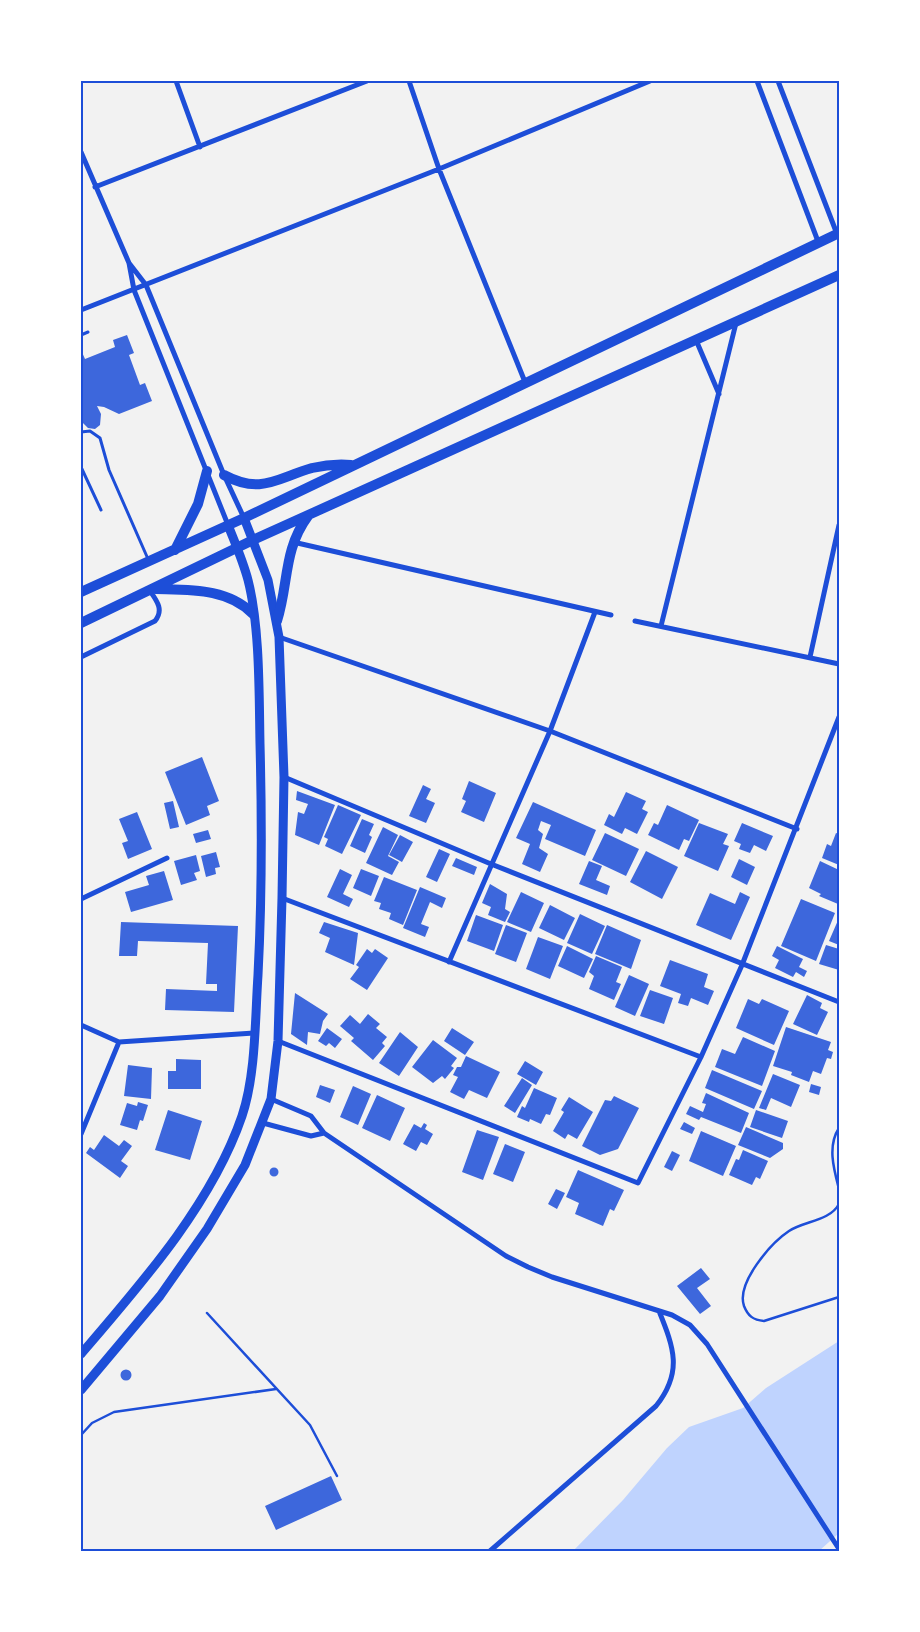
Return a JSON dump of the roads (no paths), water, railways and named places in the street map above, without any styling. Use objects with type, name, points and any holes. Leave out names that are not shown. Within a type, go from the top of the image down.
[{"type":"main road","points":[[81,592],[244,518],[525,382],[819,244],[838,233]]},
{"type":"main road","points":[[81,623],[254,540],[736,321],[837,279]]},
{"type":"main road","points":[[224,475],[244,484],[267,484],[312,468],[339,464],[352,465]]},
{"type":"main road","points":[[175,550],[198,504],[207,471]]},
{"type":"main road","points":[[277,621],[293,542],[308,516]]},
{"type":"main road","points":[[81,1390],[187,1260],[231,1190],[263,1123],[270,1099],[278,1041],[282,898],[284,777],[280,637],[268,580],[244,518]]},
{"type":"main road","points":[[81,1354],[181,1230],[208,1188],[243,1114],[254,1033],[262,834],[260,729],[253,614],[248,580],[228,525]]},
{"type":"main road","points":[[151,590],[218,594],[237,600],[253,614]]},
{"type":"street","points":[[176,81],[200,147]]},
{"type":"street","points":[[96,187],[367,81]]},
{"type":"street","points":[[409,81],[438,169],[525,382]]},
{"type":"street","points":[[81,310],[438,169],[650,81]]},
{"type":"street","points":[[757,81],[819,244]]},
{"type":"street","points":[[778,81],[838,233]]},
{"type":"street","points":[[81,152],[129,262],[146,285],[224,475],[244,518]]},
{"type":"street","points":[[129,262],[134,290],[228,525]]},
{"type":"street","points":[[661,626],[736,321]]},
{"type":"street","points":[[696,340],[719,395]]},
{"type":"street","points":[[810,656],[839,525]]},
{"type":"street","points":[[293,542],[611,615]]},
{"type":"street","points":[[81,657],[155,621],[159,615],[160,607],[151,590]]},
{"type":"street","points":[[449,962],[550,731],[595,612]]},
{"type":"street","points":[[636,621],[810,656],[839,664]]},
{"type":"street","points":[[280,637],[550,731],[797,829]]},
{"type":"street","points":[[278,1041],[638,1183],[701,1057],[742,965],[797,829],[839,717]]},
{"type":"street","points":[[284,777],[491,864],[839,1002]]},
{"type":"street","points":[[81,899],[167,858]]},
{"type":"street","points":[[282,898],[701,1057]]},
{"type":"street","points":[[81,1025],[119,1042],[254,1033]]},
{"type":"street","points":[[81,1134],[119,1042]]},
{"type":"street","points":[[270,1099],[311,1116],[324,1133],[506,1256],[552,1277],[659,1311],[690,1325],[707,1344],[839,1549]]},
{"type":"street","points":[[263,1123],[311,1136],[324,1133]]},
{"type":"street","points":[[490,1551],[663,1398],[673,1376],[674,1352],[659,1311]]},
{"type":"lane","points":[[81,335],[88,332]]},
{"type":"lane","points":[[81,432],[90,431],[100,438],[109,470],[149,562]]},
{"type":"lane","points":[[81,466],[101,510]]},
{"type":"water","points":[[839,1341],[839,1533],[819,1551],[573,1551],[623,1500],[667,1448],[689,1427],[743,1408],[766,1388]]}]
